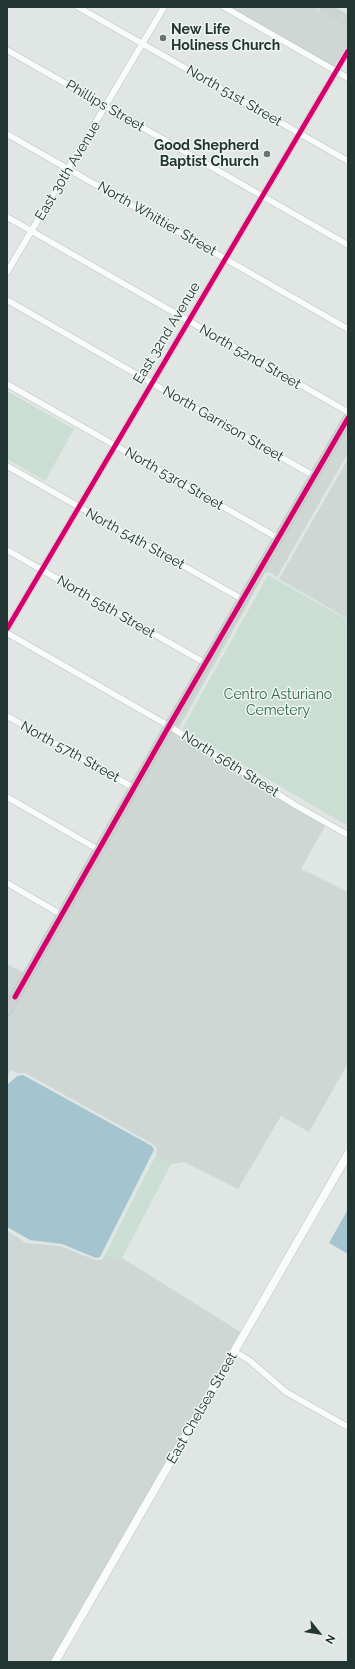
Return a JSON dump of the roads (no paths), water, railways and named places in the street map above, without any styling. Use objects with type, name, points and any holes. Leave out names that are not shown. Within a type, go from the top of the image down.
[{"type":"main road","points":[[324,7],[348,21]]},
{"type":"main road","points":[[7,1011],[205,663],[348,418]]},
{"type":"street","name":"North 51st Street","points":[[78,7],[348,161]]},
{"type":"street","name":"East 30th Avenue","points":[[7,272],[164,7]]},
{"type":"street","points":[[224,7],[348,78]]},
{"type":"street","name":"Phillips Street","points":[[7,50],[348,245]]},
{"type":"street","name":"East 32nd Avenue","points":[[7,629],[348,51]]},
{"type":"street","name":"North Whittier Street","points":[[7,134],[348,329]]},
{"type":"street","name":"North 52nd Street","points":[[7,217],[348,412]]},
{"type":"street","name":"North Garrison Street","points":[[7,300],[314,476]]},
{"type":"street","name":"North 53rd Street","points":[[7,384],[278,538]]},
{"type":"street","name":"North 54th Street","points":[[7,466],[242,599]]},
{"type":"street","name":"North 55th Street","points":[[7,550],[205,663]]},
{"type":"street","name":"North 56th Street","points":[[7,633],[169,726],[295,805],[348,835]]},
{"type":"street","name":"North 57th Street","points":[[7,716],[134,788]]},
{"type":"street","points":[[7,797],[99,850]]},
{"type":"street","points":[[7,883],[62,915]]},
{"type":"street","name":"East Chelsea Street","points":[[55,1662],[348,1154]]},
{"type":"street","points":[[235,1352],[249,1360],[286,1392],[348,1427]]},
{"type":"water","points":[[23,1075],[152,1146],[154,1150],[100,1257],[96,1258],[62,1244],[30,1240],[7,1227],[7,1085],[17,1076]]},
{"type":"water","points":[[348,1209],[348,1254],[329,1243]]},
{"type":"place","name":"New Life Holiness Church","points":[[163,38]]},
{"type":"place","name":"Good Shepherd Baptist Church","points":[[267,154]]},
{"type":"park label","name":"Centro Asturiano Cemetery","points":[[278,704]]}]
